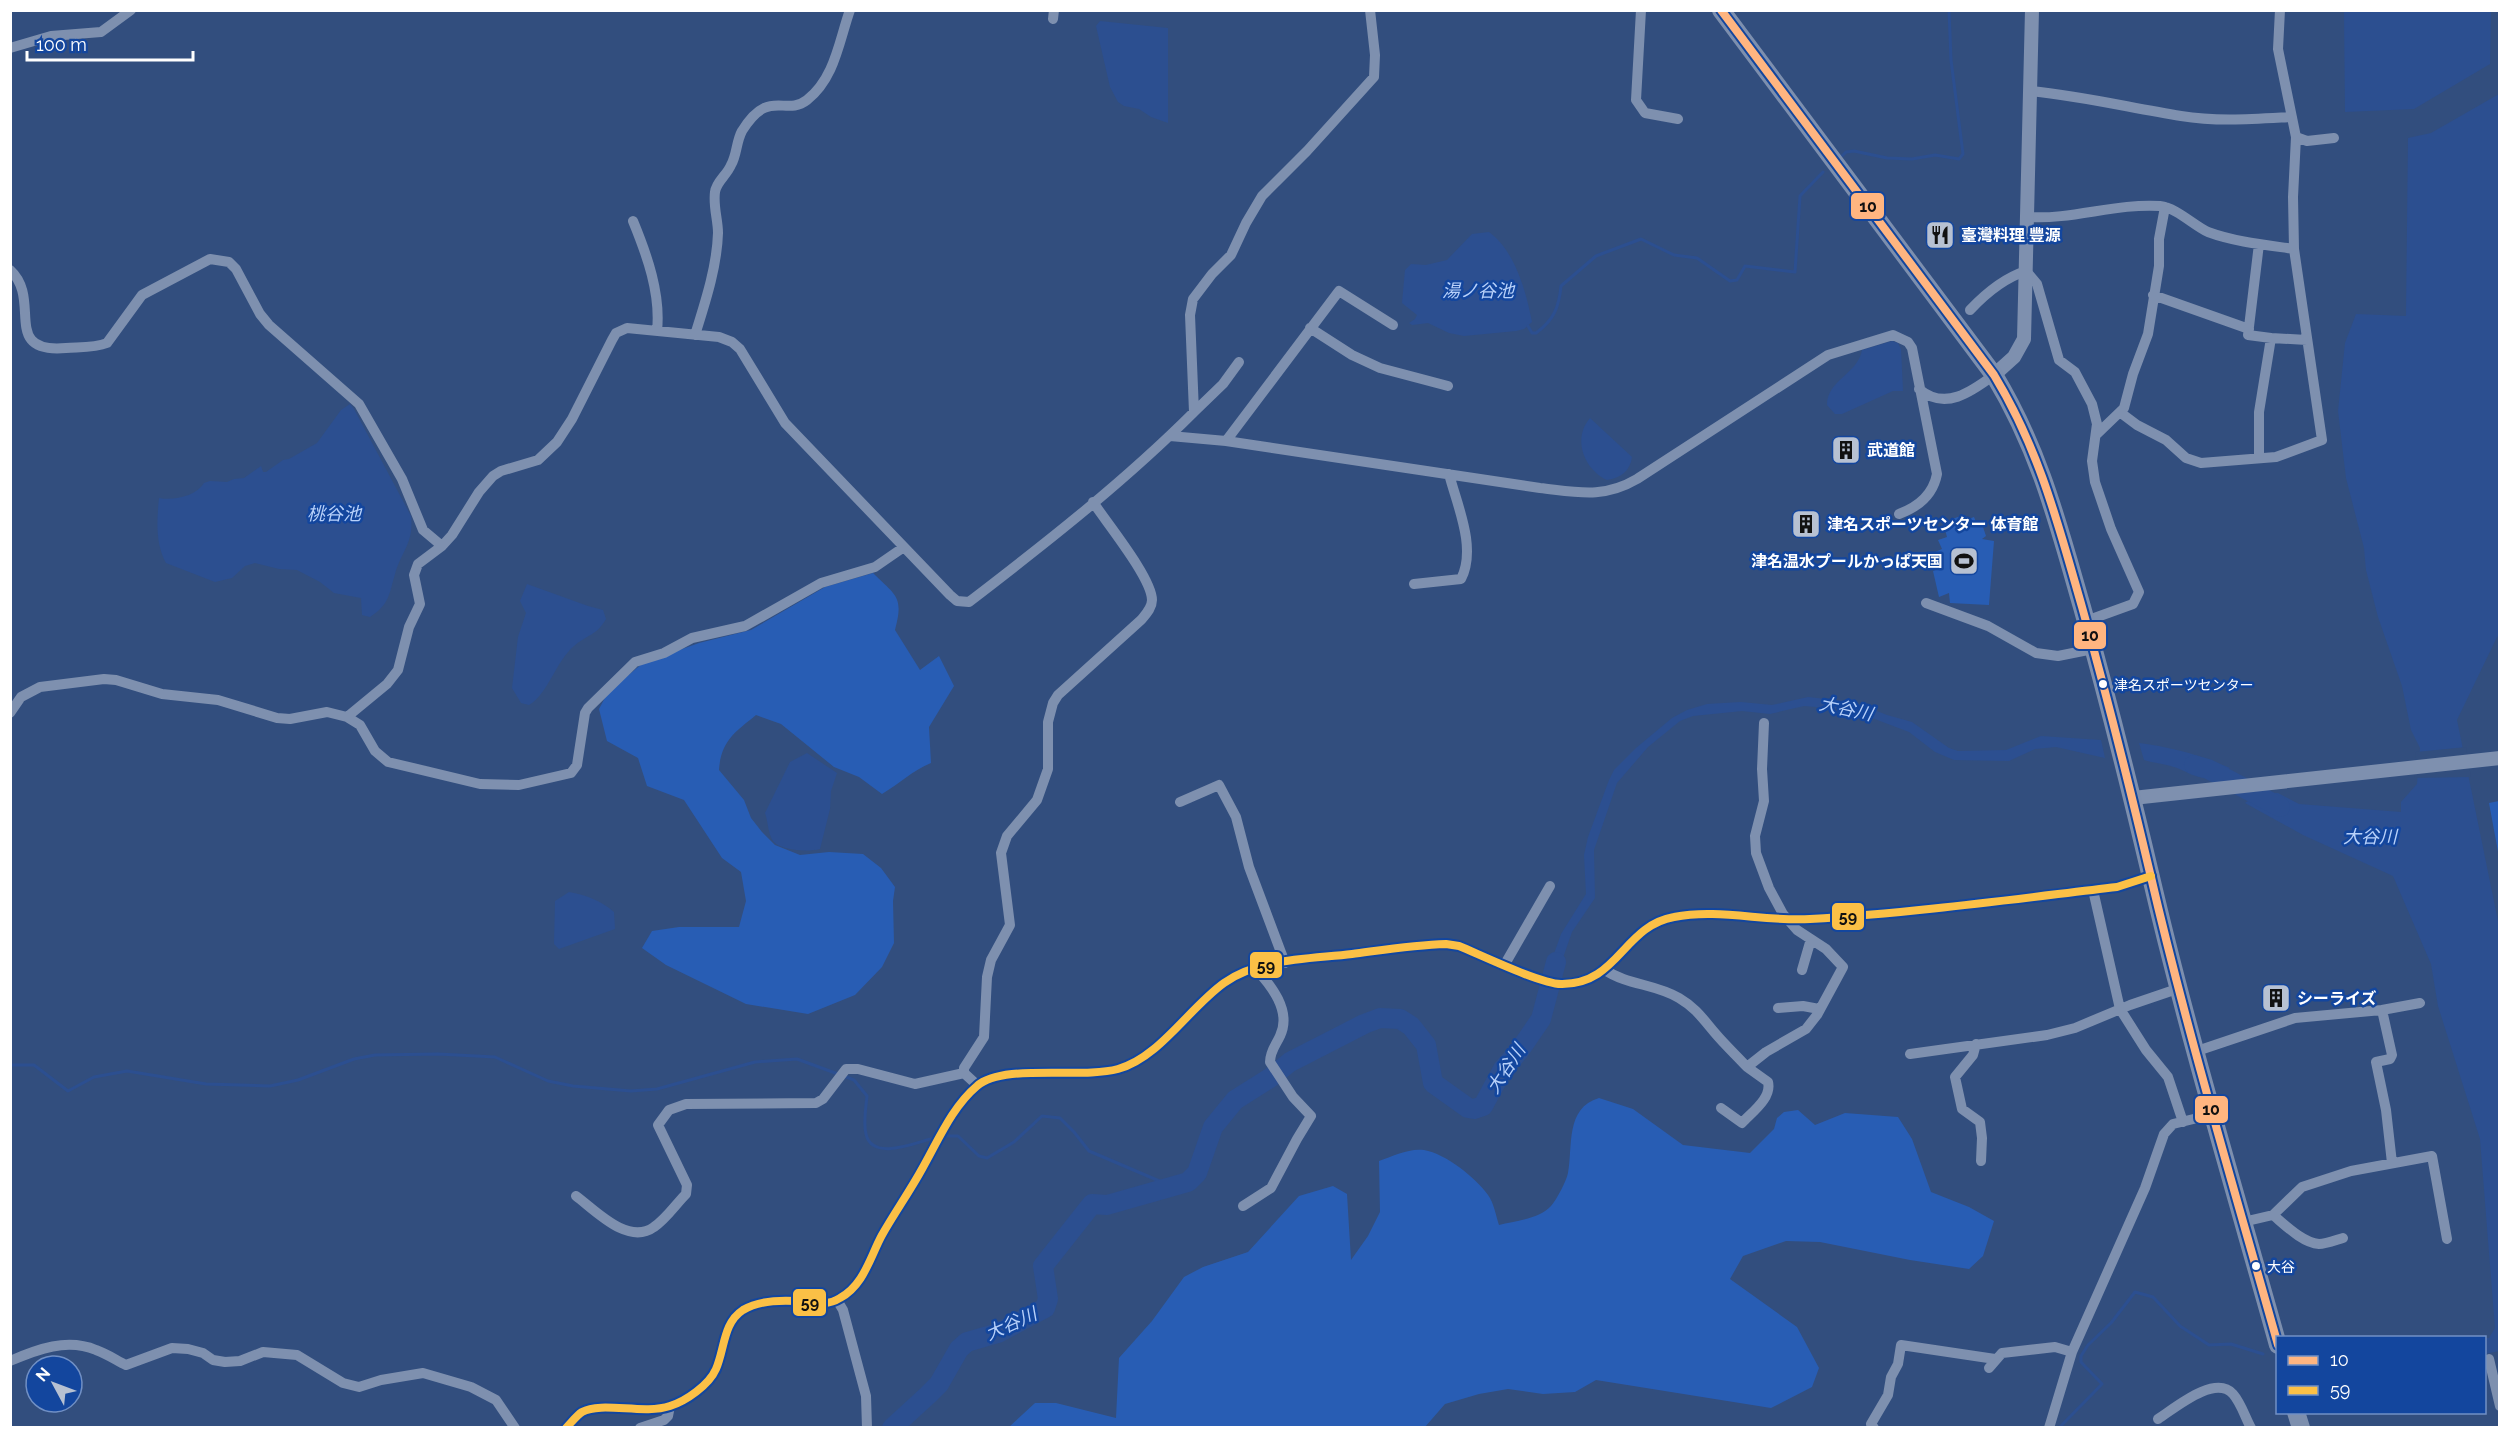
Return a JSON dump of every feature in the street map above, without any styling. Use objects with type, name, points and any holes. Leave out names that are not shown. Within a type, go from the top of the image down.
[{"type":"highway","points":[[1721,10],[1994,375],[2024,430],[2042,473],[2086,621],[2180,988],[2276,1341]]},
{"type":"street","points":[[695,335],[716,254],[718,231],[715,193],[717,185],[732,165],[742,132],[754,115],[766,106],[794,104],[809,98],[835,60],[850,10]]},
{"type":"street","points":[[1194,412],[1190,315],[1193,299],[1212,274],[1231,255],[1262,196],[1374,76],[1375,55],[1370,10]]},
{"type":"street","points":[[1641,10],[1636,100],[1645,113],[1678,119]]},
{"type":"street","points":[[1918,389],[1937,398],[1956,398],[1972,391],[2014,357],[2023,343],[2032,10]]},
{"type":"street","points":[[2121,413],[2137,425],[2166,440],[2186,458],[2193,461],[2277,457],[2322,441],[2294,249],[2293,197],[2296,137],[2278,49],[2280,10]]},
{"type":"street","points":[[10,48],[51,36],[101,32],[130,11]]},
{"type":"street","points":[[2031,91],[2065,94],[2183,116],[2244,119],[2292,117]]},
{"type":"street","points":[[2296,137],[2307,141],[2334,138]]},
{"type":"street","points":[[2028,217],[2043,218],[2135,207],[2165,207],[2208,232],[2259,244],[2294,249]]},
{"type":"street","points":[[2096,435],[2121,413],[2148,334],[2159,266],[2159,239],[2165,207]]},
{"type":"street","points":[[633,221],[644,248],[656,299],[657,331]]},
{"type":"street","points":[[2259,244],[2248,335],[2307,340]]},
{"type":"street","points":[[10,270],[20,282],[22,323],[26,338],[34,346],[45,350],[107,343],[145,293],[210,259],[229,262],[236,269],[260,314],[269,325],[359,404],[402,479],[423,530],[442,546]]},
{"type":"street","points":[[1970,310],[1988,292],[2026,271]]},
{"type":"street","points":[[2026,271],[2037,284],[2059,360],[2075,372],[2092,404],[2097,424],[2092,461],[2095,482],[2111,529],[2139,592],[2133,604],[2086,621]]},
{"type":"street","points":[[1226,441],[1339,291],[1393,325]]},
{"type":"street","points":[[2153,295],[2249,329]]},
{"type":"street","points":[[347,717],[387,684],[398,670],[409,627],[420,604],[414,571],[418,564],[442,546],[457,528],[479,492],[493,476],[501,471],[538,460],[557,442],[572,419],[616,333],[631,327],[719,338],[732,342],[740,349],[785,423],[950,595],[957,602],[963,603],[969,602],[1017,564],[1170,436],[1223,384],[1239,362]]},
{"type":"street","points":[[1310,328],[1352,356],[1380,368],[1448,386]]},
{"type":"street","points":[[1170,436],[1226,441],[1557,490],[1610,492],[1637,479],[1828,355],[1887,336],[1899,336],[1912,348],[1918,389],[1937,474],[1930,494],[1911,510],[1899,514]]},
{"type":"street","points":[[2259,458],[2259,412],[2271,338]]},
{"type":"street","points":[[1414,584],[1461,579],[1466,569],[1467,547],[1449,474]]},
{"type":"street","points":[[964,1073],[965,1064],[984,1037],[987,977],[991,960],[1010,925],[1001,853],[1007,836],[1037,800],[1048,769],[1048,722],[1053,703],[1141,620],[1151,606],[1150,591],[1143,575],[1093,502]]},
{"type":"street","points":[[10,713],[21,697],[30,690],[104,679],[129,682],[162,694],[218,700],[277,718],[290,719],[327,712],[347,717],[360,725],[382,758],[394,764],[480,784],[519,785],[557,778],[571,773],[577,765],[583,738],[585,713],[588,708],[635,662],[664,653],[692,638],[745,626],[821,584],[875,567],[903,547]]},
{"type":"street","points":[[1926,603],[1988,626],[2036,653],[2058,656],[2093,650]]},
{"type":"street","points":[[1747,1067],[1766,1052],[1806,1029],[1843,967],[1831,953],[1797,930],[1787,918],[1769,888],[1756,853],[1755,836],[1764,801],[1762,769],[1764,723]]},
{"type":"street","points":[[2133,798],[2499,758]]},
{"type":"street","points":[[1180,802],[1219,785],[1236,817],[1249,867],[1285,963]]},
{"type":"street","points":[[566,1428],[582,1412],[597,1408],[645,1411],[670,1406],[701,1387],[716,1369],[730,1323],[744,1310],[772,1302],[796,1301],[820,1304],[837,1300],[856,1286],[881,1236],[940,1137],[960,1104],[977,1085],[990,1078],[1011,1074],[1079,1074],[1121,1069],[1142,1060],[1220,986],[1256,968],[1446,944],[1459,946],[1540,979],[1559,984],[1586,981],[1605,970],[1641,932],[1670,917],[1705,915],[1807,920],[2117,887],[2151,876]]},
{"type":"street","points":[[1505,964],[1550,886]]},
{"type":"street","points":[[2093,890],[2120,1008],[2146,1050],[2168,1077],[2183,1122]]},
{"type":"street","points":[[1802,970],[1810,939]]},
{"type":"street","points":[[1243,1206],[1271,1188],[1311,1116],[1276,1073],[1270,1062],[1270,1054],[1282,1027],[1278,997],[1274,987],[1256,968]]},
{"type":"street","points":[[1605,970],[1614,976],[1659,989],[1691,1006],[1704,1017],[1714,1032],[1747,1067],[1768,1082],[1769,1091],[1765,1098],[1742,1123],[1721,1108]]},
{"type":"street","points":[[1910,1054],[2047,1035],[2075,1028],[2120,1008],[2180,988]]},
{"type":"street","points":[[2197,1052],[2295,1018],[2382,1010],[2420,1003]]},
{"type":"street","points":[[1778,1008],[1803,1006],[1819,1009]]},
{"type":"street","points":[[2382,1010],[2392,1055],[2390,1059],[2376,1062],[2386,1110],[2392,1163]]},
{"type":"street","points":[[1976,1044],[1973,1055],[1955,1077],[1962,1109],[1980,1122],[1981,1161]]},
{"type":"street","points":[[576,1196],[615,1225],[636,1233],[652,1228],[686,1194],[687,1185],[658,1125],[669,1110],[686,1104],[816,1103],[823,1099],[846,1069],[858,1069],[915,1084],[964,1073]]},
{"type":"street","points":[[964,1073],[977,1085]]},
{"type":"street","points":[[2049,1428],[2073,1352],[2145,1188],[2164,1134],[2173,1124],[2214,1114]]},
{"type":"street","points":[[2243,1222],[2273,1215],[2302,1187],[2351,1171],[2432,1156],[2447,1239]]},
{"type":"street","points":[[2273,1215],[2300,1235],[2316,1243],[2343,1238]]},
{"type":"street","points":[[837,1300],[843,1310],[866,1396],[867,1428]]},
{"type":"street","points":[[10,1360],[49,1347],[72,1344],[95,1349],[126,1365],[172,1348],[188,1349],[203,1353],[213,1360],[225,1362],[240,1361],[263,1352],[297,1354],[343,1383],[359,1387],[381,1380],[423,1373],[471,1387],[496,1400],[515,1428]]},
{"type":"street","points":[[1874,1428],[1871,1424],[1888,1395],[1891,1377],[1898,1364],[1901,1345],[1995,1359]]},
{"type":"street","points":[[1989,1368],[2002,1353],[2055,1347],[2073,1352]]},
{"type":"street","points":[[2489,1359],[2499,1406]]},
{"type":"street","points":[[2158,1419],[2206,1390],[2218,1386],[2231,1392],[2251,1428]]},
{"type":"street","points":[[640,1428],[664,1420],[668,1416],[670,1406]]},
{"type":"shaded area","name":"津名温水プールかっぱ天国","points":[[1961,516],[1963,521],[1974,517],[1976,522],[1981,521],[1986,536],[1982,539],[1994,541],[1989,605],[1950,603],[1949,593],[1939,597],[1933,571],[1938,569],[1933,553],[1942,549],[1938,540],[1947,537],[1944,526],[1953,523],[1952,519]]},
{"type":"shaded area","points":[[873,573],[896,597],[899,610],[895,630],[920,670],[939,656],[954,686],[929,727],[931,763],[918,769],[882,794],[859,777],[834,767],[781,724],[756,715],[730,738],[720,760],[719,770],[744,800],[751,818],[775,845],[800,855],[829,852],[863,854],[881,868],[895,887],[894,943],[882,967],[855,995],[808,1014],[746,1004],[666,965],[642,948],[652,931],[679,927],[739,927],[746,901],[741,872],[722,858],[684,800],[647,786],[638,758],[607,741],[599,709],[608,692],[643,663],[699,643],[751,630],[825,587]]},
{"type":"shaded area","points":[[2500,801],[2499,857],[2489,803]]},
{"type":"shaded area","points":[[1599,1098],[1633,1109],[1683,1145],[1750,1153],[1774,1129],[1777,1118],[1784,1112],[1798,1110],[1815,1125],[1845,1113],[1898,1117],[1912,1139],[1931,1192],[1969,1207],[1994,1221],[1983,1256],[1969,1269],[1820,1242],[1786,1241],[1743,1256],[1730,1279],[1797,1327],[1819,1368],[1812,1387],[1771,1408],[1596,1380],[1575,1392],[1543,1394],[1508,1389],[1479,1394],[1445,1404],[1425,1427],[1009,1427],[1035,1403],[1056,1403],[1116,1418],[1119,1358],[1152,1321],[1184,1277],[1203,1267],[1248,1252],[1299,1196],[1333,1186],[1347,1194],[1351,1260],[1368,1236],[1380,1212],[1379,1161],[1413,1150],[1433,1152],[1459,1167],[1482,1188],[1492,1202],[1499,1225],[1540,1214],[1551,1206],[1567,1177],[1576,1119],[1588,1103]]},
{"type":"water","points":[[2344,11],[2491,11],[2490,64],[2414,109],[2345,112]]},
{"type":"water","points":[[1100,21],[1168,28],[1168,123],[1118,102],[1110,87],[1096,26]]},
{"type":"water","points":[[2499,94],[2499,635],[2457,720],[2499,926],[2499,1351],[2486,1354],[2486,1338],[2489,1338],[2495,1328],[2480,1139],[2438,1006],[2431,964],[2393,876],[2303,835],[2245,803],[2258,794],[2278,793],[2299,804],[2401,812],[2401,802],[2417,784],[2420,748],[2411,730],[2402,686],[2378,617],[2366,570],[2364,548],[2346,478],[2338,411],[2345,343],[2356,314],[2406,316],[2408,138],[2431,133]]},
{"type":"water","name":"湯ノ谷池","points":[[1489,232],[1506,250],[1518,272],[1532,322],[1524,329],[1516,331],[1464,336],[1449,333],[1428,323],[1412,325],[1409,323],[1417,315],[1402,303],[1405,270],[1411,264],[1426,265],[1447,260],[1472,234]]},
{"type":"water","points":[[1892,341],[1898,343],[1901,349],[1903,391],[1893,391],[1842,414],[1835,414],[1827,405],[1828,396],[1855,365],[1862,350]]},
{"type":"water","name":"桃谷池","points":[[350,404],[411,516],[409,540],[388,598],[382,608],[370,617],[362,615],[361,598],[334,593],[320,582],[297,570],[279,569],[255,563],[245,566],[232,578],[215,582],[166,563],[158,539],[159,498],[171,499],[190,494],[210,481],[227,482],[244,478],[261,466],[263,472],[266,472],[283,460],[317,443],[341,410]]},
{"type":"water","points":[[1590,418],[1632,457],[1627,470],[1617,478],[1607,480],[1599,475],[1592,469],[1583,453],[1582,435]]},
{"type":"water","points":[[527,584],[603,610],[606,619],[595,632],[568,652],[542,693],[529,705],[521,703],[512,688],[518,637],[526,613],[520,601]]},
{"type":"water","name":"大谷川","points":[[1808,697],[1854,702],[1912,722],[1949,748],[1958,751],[2006,750],[2041,736],[2101,740],[2105,758],[2056,747],[2035,749],[2009,761],[1954,760],[1935,752],[1909,732],[1851,710],[1804,706],[1770,714],[1742,711],[1693,716],[1680,721],[1648,747],[1617,783],[1594,850],[1595,898],[1572,932],[1556,978],[1546,976],[1561,934],[1586,894],[1584,855],[1588,837],[1614,770],[1672,718],[1687,710],[1707,704],[1741,702],[1772,705]]},
{"type":"water","points":[[2139,743],[2185,752],[2230,768],[2208,778],[2198,777],[2173,767],[2144,760]]},
{"type":"water","points":[[807,753],[837,773],[831,791],[830,809],[820,849],[795,850],[782,847],[773,841],[765,813],[790,762]]},
{"type":"water","points":[[569,892],[593,899],[614,912],[615,929],[559,949],[554,944],[555,901]]},
{"type":"pier","points":[[2466,747],[2471,777],[2414,778],[2416,752]]},
{"type":"waterway","points":[[1842,156],[1846,152],[1854,151],[1887,158],[1912,159],[1935,155],[1959,159],[1963,154],[1951,60],[1949,10]]},
{"type":"waterway","points":[[1528,326],[1532,333],[1536,333],[1547,323],[1557,307],[1561,286],[1596,256],[1641,239],[1674,255],[1697,258],[1730,281],[1737,280],[1745,266],[1795,272],[1800,196],[1823,172]]},
{"type":"waterway","name":"大谷川","points":[[2194,765],[2208,769],[2280,807]]},
{"type":"waterway","name":"大谷川","points":[[892,1428],[939,1384],[959,1349],[967,1342],[998,1333],[1045,1308],[1048,1299],[1043,1266],[1092,1204],[1107,1205],[1188,1182],[1197,1173],[1213,1127],[1235,1100],[1290,1062],[1364,1024],[1380,1018],[1400,1019],[1411,1026],[1426,1045],[1433,1083],[1468,1108],[1483,1106],[1503,1069],[1519,1051],[1541,1019],[1556,962]]},
{"type":"waterway","points":[[10,1065],[34,1065],[68,1091],[94,1077],[127,1071],[206,1084],[270,1086],[298,1080],[354,1059],[375,1055],[438,1054],[495,1057],[548,1081],[573,1086],[631,1091],[657,1089],[755,1062],[797,1059],[838,1074]]},
{"type":"waterway","points":[[844,1076],[854,1080],[867,1096],[866,1134],[870,1142],[877,1147],[896,1148],[934,1138]]},
{"type":"waterway","points":[[943,1136],[958,1136],[979,1156],[987,1158],[1014,1142],[1042,1116],[1060,1118],[1089,1151],[1171,1186]]},
{"type":"waterway","points":[[2059,1428],[2102,1384],[2081,1362],[2081,1356],[2135,1292],[2153,1297],[2180,1326],[2209,1345],[2231,1344],[2263,1354]]},
{"type":"transit line","name":"10","points":[[1721,10],[1994,375],[2010,403],[2036,460],[2056,517],[2091,640],[2179,992],[2276,1338]]},
{"type":"transit line","name":"59","points":[[566,1428],[580,1413],[590,1409],[659,1408],[676,1404],[690,1396],[713,1375],[728,1329],[736,1315],[749,1307],[777,1301],[829,1302],[835,1301],[848,1292],[866,1270],[882,1235],[953,1114],[977,1086],[989,1079],[1005,1075],[1102,1072],[1133,1063],[1160,1044],[1211,993],[1224,983],[1253,969],[1286,961],[1446,944],[1459,946],[1540,979],[1561,984],[1580,982],[1596,975],[1643,931],[1674,917],[1725,914],[1776,919],[1810,919],[1887,913],[2117,887],[2151,876]]},
{"type":"place","name":"臺灣料理 豐源","points":[[1940,235]]},
{"type":"place","name":"武道館","points":[[1846,450]]},
{"type":"place","name":"津名スポーツセンター 体育館","points":[[1806,524]]},
{"type":"place","name":"津名温水プールかっぱ天国","points":[[1964,561]]},
{"type":"place","name":"津名スポーツセンター","points":[[2103,684]]},
{"type":"place","name":"シーライズ","points":[[2276,998]]},
{"type":"place","name":"大谷","points":[[2256,1266]]}]
